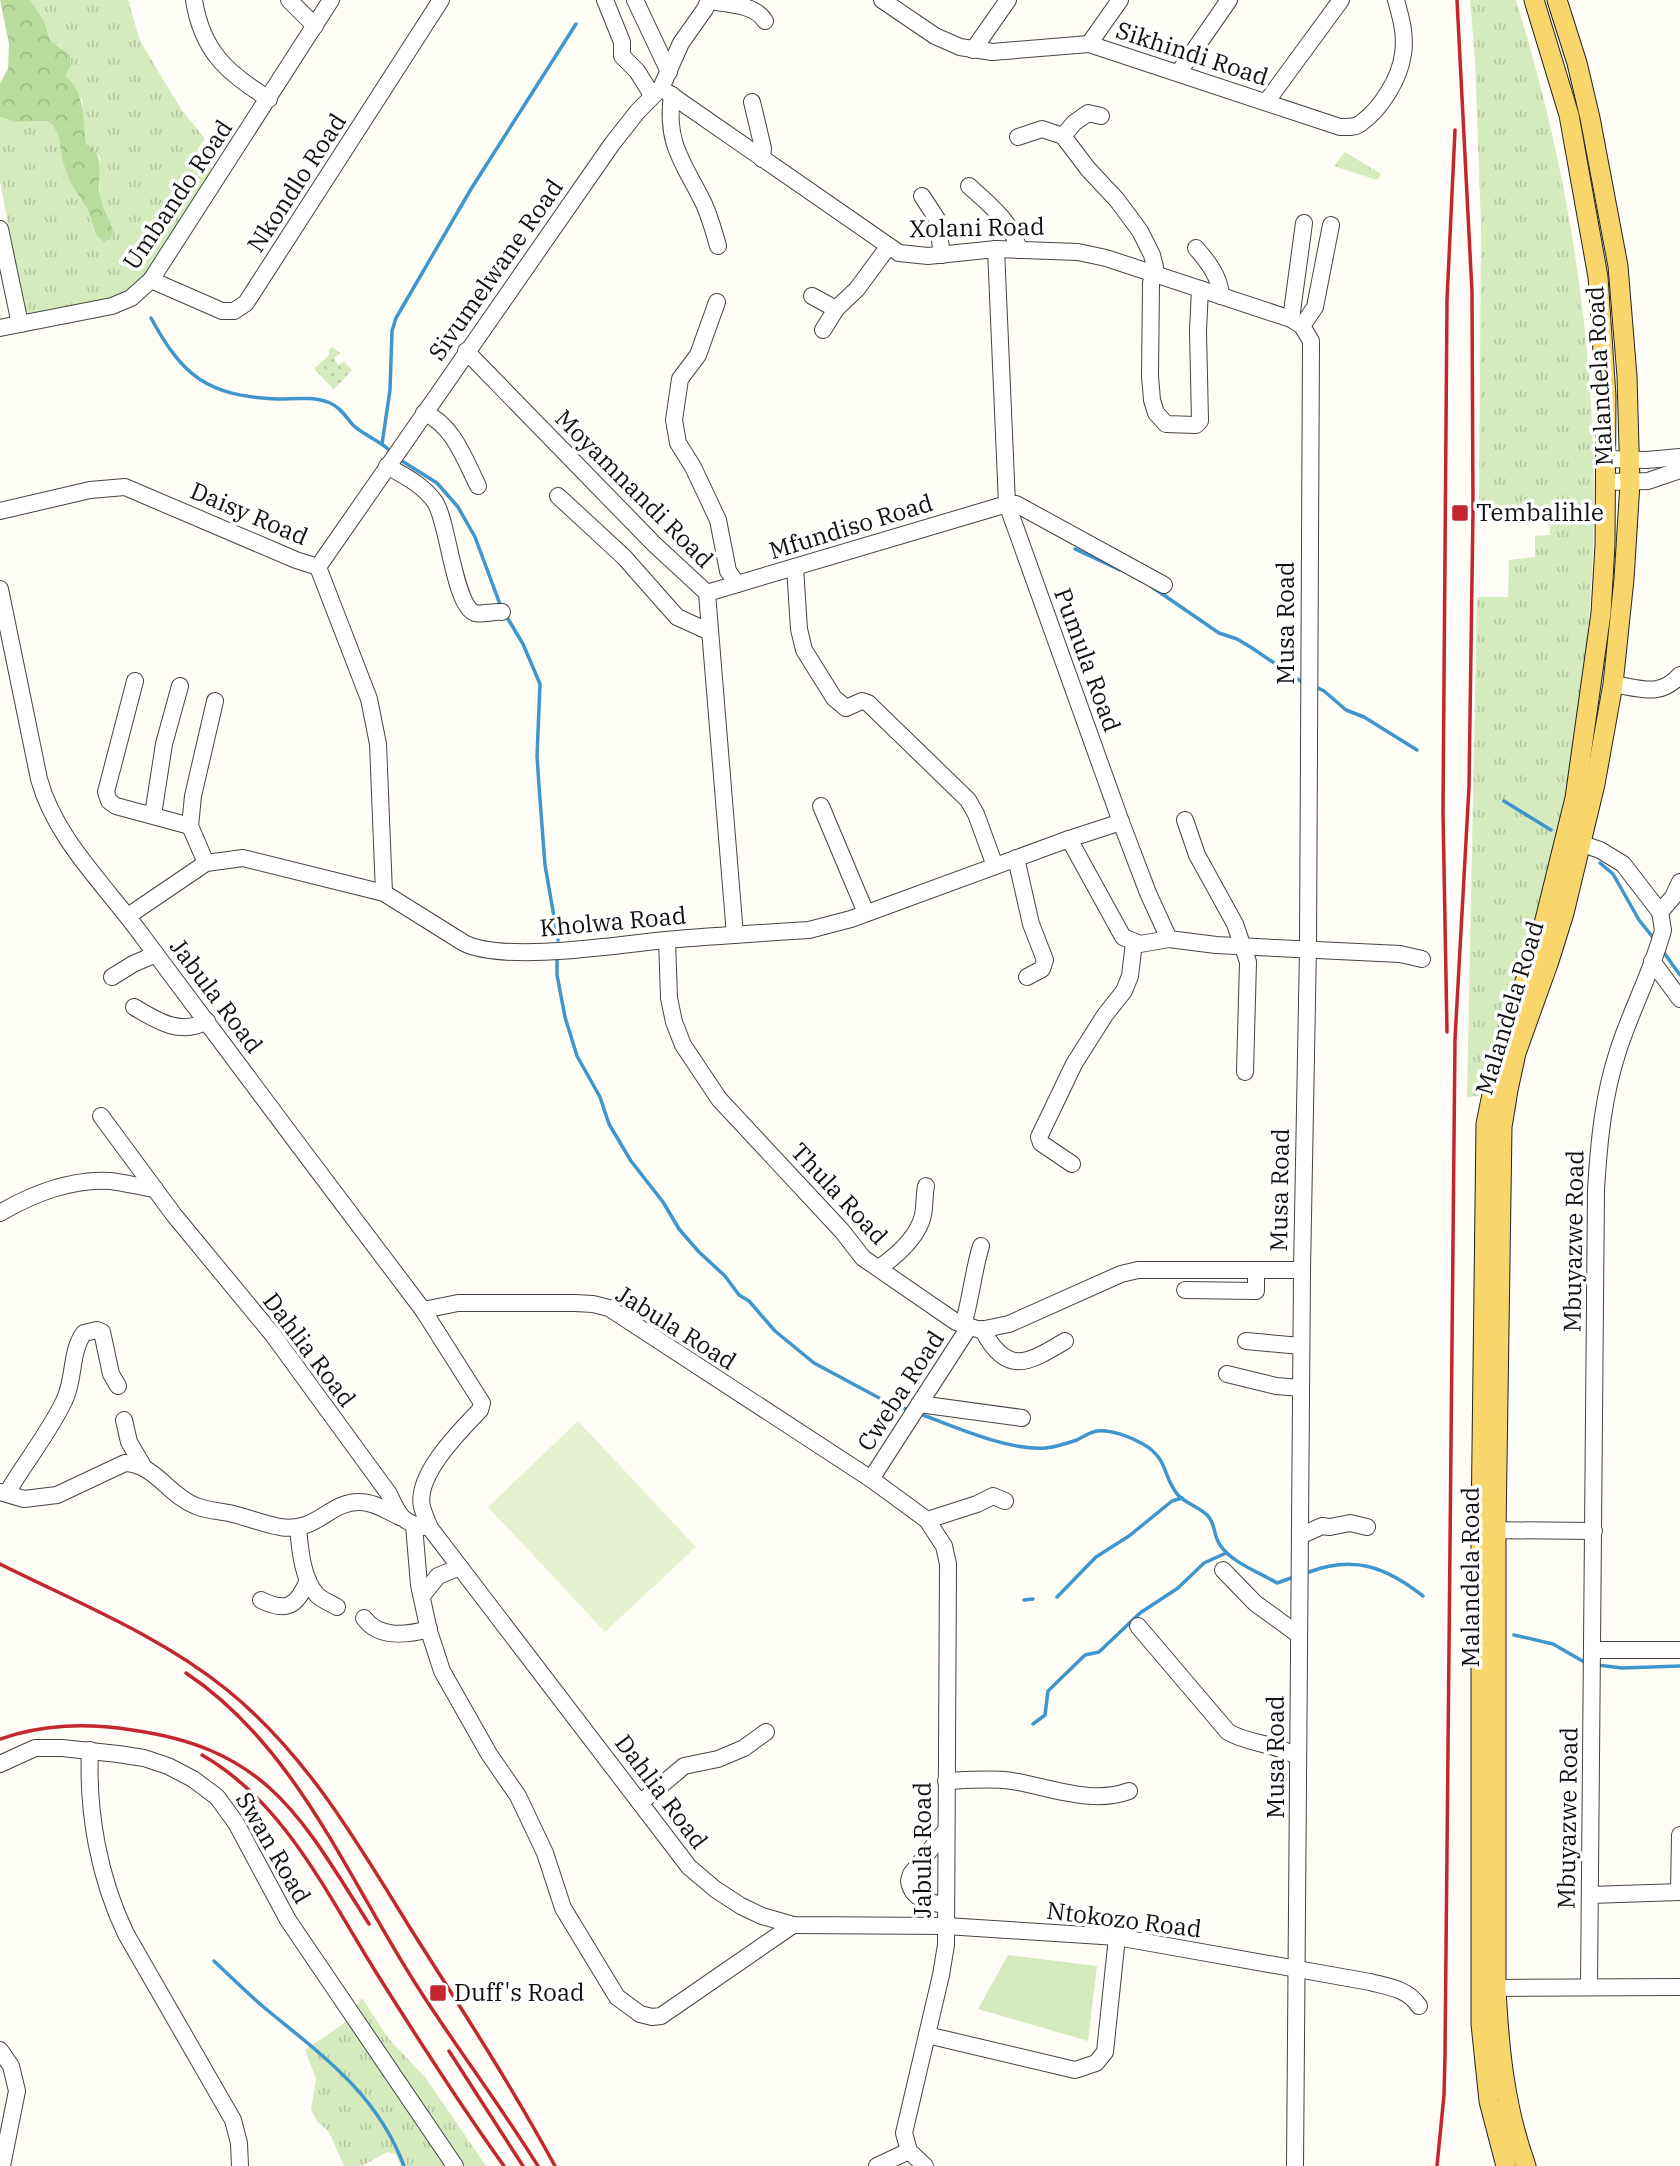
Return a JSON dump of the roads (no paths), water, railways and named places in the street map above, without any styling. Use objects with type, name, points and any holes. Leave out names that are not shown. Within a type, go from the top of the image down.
[{"type":"main road","name":"Malandela Road","points":[[1534,0],[1569,115],[1591,231],[1598,277],[1606,396],[1605,545],[1601,613],[1578,775],[1574,841]]},
{"type":"main road","name":"Malandela Road","points":[[1506,2166],[1494,2126],[1483,2063],[1488,1988],[1486,1124],[1501,1050],[1574,841],[1613,684],[1624,579],[1630,483],[1627,376],[1618,266],[1590,118],[1557,0]]},
{"type":"main road","name":"Malandela Road","points":[[1488,1988],[1513,2130],[1526,2166]]},
{"type":"street","points":[[194,0],[201,30],[226,69],[269,99]]},
{"type":"street","points":[[289,0],[315,26]]},
{"type":"street","name":"Umbando Road","points":[[0,328],[112,306],[131,298],[151,280],[331,0]]},
{"type":"street","name":"Nkondlo Road","points":[[151,280],[222,311],[234,311],[246,303],[441,0]]},
{"type":"street","points":[[605,0],[622,42],[622,56],[662,93],[669,114],[670,132],[680,159],[704,205],[718,246]]},
{"type":"street","points":[[635,0],[669,72]]},
{"type":"street","points":[[973,50],[1008,0]]},
{"type":"street","points":[[1089,44],[1120,0]]},
{"type":"street","points":[[1179,72],[1229,0]]},
{"type":"street","points":[[1266,101],[1341,0]]},
{"type":"street","name":"Sikhindi Road","points":[[890,2],[935,36],[960,47],[992,52],[1089,44],[1340,127],[1360,125],[1385,97],[1398,72],[1403,55],[1402,21],[1396,0]]},
{"type":"street","points":[[709,1],[736,5],[756,12],[765,21]]},
{"type":"street","name":"Sivumelwane Road","points":[[318,567],[612,144],[662,93],[681,43],[709,1]]},
{"type":"street","name":"Xolani Road","points":[[662,93],[899,253],[942,254],[996,249],[1078,252],[1106,257],[1297,322]]},
{"type":"street","points":[[752,102],[763,148],[762,159]]},
{"type":"street","points":[[1063,136],[1074,123],[1088,113],[1101,116]]},
{"type":"street","points":[[1018,137],[1042,129],[1063,136],[1140,231],[1152,255],[1154,273],[1150,332],[1152,400],[1156,413],[1166,424],[1196,425],[1200,421],[1200,289]]},
{"type":"street","points":[[969,186],[1006,223],[1015,235],[1019,250]]},
{"type":"street","points":[[922,196],[937,219],[942,254]]},
{"type":"street","name":"Musa Road","points":[[1295,2166],[1301,1346],[1308,948],[1311,341],[1297,322],[1304,223]]},
{"type":"street","points":[[1297,322],[1315,307],[1331,225]]},
{"type":"street","points":[[0,229],[20,324]]},
{"type":"street","points":[[823,330],[836,309],[857,289],[888,247]]},
{"type":"street","points":[[1196,248],[1212,269],[1222,296]]},
{"type":"street","name":"Pumula Road","points":[[996,249],[1007,504],[1121,822],[1169,939]]},
{"type":"street","points":[[812,296],[836,309]]},
{"type":"street","points":[[717,302],[698,355],[680,379],[674,420],[678,443],[693,467],[718,520],[729,571],[737,584]]},
{"type":"street","name":"Moyamnandi Road","points":[[466,351],[654,544],[707,593],[735,934]]},
{"type":"street","points":[[424,413],[435,418],[448,430],[478,486]]},
{"type":"street","points":[[1605,459],[1630,461],[1680,457]]},
{"type":"street","points":[[387,466],[418,484],[442,515],[454,575],[470,610],[479,614],[502,612]]},
{"type":"street","points":[[1605,482],[1648,481],[1680,470]]},
{"type":"street","name":"Daisy Road","points":[[0,511],[90,489],[125,487],[318,567],[369,699],[378,744],[384,893]]},
{"type":"street","points":[[558,496],[624,557],[677,617],[710,632]]},
{"type":"street","points":[[1007,504],[1025,507],[1164,585]]},
{"type":"street","name":"Mfundiso Road","points":[[707,593],[1007,504]]},
{"type":"street","points":[[795,567],[802,643],[809,660],[834,698],[846,708],[862,701],[868,703],[968,800],[976,814],[995,866]]},
{"type":"street","name":"Jabula Road","points":[[0,589],[45,800],[67,838],[423,1310],[458,1303],[575,1303],[609,1308],[871,1479],[927,1520],[944,1546],[948,1564],[946,1926],[942,1975],[905,2123],[905,2141],[909,2151]]},
{"type":"street","points":[[1613,684],[1656,691],[1674,682],[1680,675]]},
{"type":"street","points":[[135,681],[106,792],[109,802],[190,826]]},
{"type":"street","points":[[153,816],[164,744],[180,686]]},
{"type":"street","points":[[206,863],[190,826],[193,796],[215,701]]},
{"type":"street","points":[[821,806],[866,912]]},
{"type":"street","points":[[1185,820],[1197,855],[1244,945],[1248,962],[1245,1072]]},
{"type":"street","name":"Kholwa Road","points":[[128,916],[206,863],[243,858],[384,893],[475,949],[489,951],[537,951],[809,930],[851,919],[1121,822]]},
{"type":"street","points":[[1069,839],[1116,929],[1123,937],[1134,942],[1140,944],[1169,939],[1203,944],[1400,954],[1422,959]]},
{"type":"street","points":[[1574,841],[1600,850],[1623,864],[1660,912],[1663,930],[1656,951],[1680,999]]},
{"type":"street","points":[[1017,858],[1031,924],[1045,960],[1042,969],[1027,977]]},
{"type":"street","points":[[1660,912],[1673,897],[1680,882]]},
{"type":"street","name":"Thula Road","points":[[667,940],[669,998],[683,1045],[719,1099],[842,1231],[863,1258],[971,1327],[998,1354],[1026,1362],[1065,1341]]},
{"type":"street","points":[[1072,1164],[1041,1143],[1039,1137],[1072,1068],[1105,1015],[1124,991],[1130,976],[1134,942]]},
{"type":"street","name":"Mbuyazwe Road","points":[[1588,1986],[1598,1150],[1604,1105],[1618,1052],[1656,951]]},
{"type":"street","points":[[112,977],[156,954]]},
{"type":"street","points":[[134,1007],[155,1028],[196,1027],[207,1021]]},
{"type":"street","name":"Dahlia Road","points":[[101,1116],[155,1189],[272,1335],[388,1494],[400,1517],[422,1527],[460,1567],[689,1867],[741,1906],[762,1916],[793,1924],[946,1926]]},
{"type":"street","points":[[0,1213],[38,1192],[93,1181],[111,1181],[155,1189]]},
{"type":"street","points":[[879,1268],[904,1247],[919,1225],[924,1212],[926,1186]]},
{"type":"street","name":"Cweba Road","points":[[871,1479],[971,1327],[969,1306],[975,1265],[981,1246]]},
{"type":"street","points":[[971,1327],[1009,1324],[1113,1277],[1138,1270],[1302,1270]]},
{"type":"street","points":[[1185,1290],[1255,1291],[1256,1270]]},
{"type":"street","name":"Dahlia Road","points":[[422,1527],[422,1498],[428,1479],[445,1447],[480,1410],[482,1404],[423,1310]]},
{"type":"street","points":[[118,1386],[111,1374],[102,1332],[97,1330],[84,1333],[79,1339],[65,1400],[3,1492],[24,1499],[57,1495],[125,1463],[142,1466]]},
{"type":"street","points":[[1246,1341],[1301,1346]]},
{"type":"street","points":[[1227,1374],[1276,1386],[1301,1388]]},
{"type":"street","points":[[919,1404],[1022,1418]]},
{"type":"street","points":[[124,1420],[129,1442],[142,1466],[167,1488],[197,1506],[277,1526],[298,1528],[358,1501],[400,1517]]},
{"type":"street","points":[[927,1520],[993,1496],[1005,1501]]},
{"type":"street","points":[[1300,1536],[1322,1526],[1350,1523],[1367,1527]]},
{"type":"street","points":[[422,1527],[422,1596],[442,1671],[489,1754],[518,1796],[545,1853],[563,1908],[617,1997],[640,2014],[652,2017],[670,2012],[715,1977],[766,1945],[793,1924]]},
{"type":"street","points":[[298,1528],[308,1580],[317,1595],[337,1606]]},
{"type":"street","points":[[1488,1530],[1594,1531]]},
{"type":"street","points":[[422,1596],[438,1576],[460,1567]]},
{"type":"street","points":[[1223,1570],[1255,1604],[1299,1635]]},
{"type":"street","points":[[261,1601],[276,1608],[289,1605],[303,1592],[308,1580]]},
{"type":"street","points":[[364,1618],[372,1626],[396,1635],[429,1629]]},
{"type":"street","points":[[1138,1626],[1228,1732],[1241,1738],[1280,1747],[1298,1758]]},
{"type":"street","points":[[1592,1660],[1680,1650]]},
{"type":"street","points":[[640,1803],[684,1766],[718,1759],[744,1748],[766,1732]]},
{"type":"street","name":"Swan Road","points":[[0,1764],[35,1748],[144,1758],[168,1766],[193,1779],[217,1797],[236,1823],[288,1920],[456,2166]]},
{"type":"street","points":[[90,1751],[90,1805],[113,1907],[233,2120],[239,2143],[240,2166]]},
{"type":"street","points":[[946,1781],[1010,1781],[1097,1797],[1114,1796],[1129,1791]]},
{"type":"street","points":[[946,1830],[911,1874],[909,1881],[915,1894],[928,1903],[946,1905]]},
{"type":"street","points":[[1590,1895],[1679,1892],[1680,1835]]},
{"type":"street","name":"Ntokozo Road","points":[[946,1926],[1117,1937],[1296,1967],[1311,1973],[1392,1988],[1413,1996],[1419,2006]]},
{"type":"street","points":[[928,2035],[1075,2070],[1096,2063],[1105,2052],[1109,2031],[1117,1937]]},
{"type":"street","points":[[1488,1988],[1680,1987]]},
{"type":"street","points":[[0,2050],[11,2066],[17,2091],[4,2129],[2,2166]]},
{"type":"street","points":[[877,2166],[909,2151],[925,2166]]},
{"type":"waterway","points":[[382,444],[390,390],[392,331],[396,318],[471,189],[576,24]]},
{"type":"waterway","points":[[151,318],[174,355],[200,380],[215,388],[253,397],[310,399],[330,403],[353,425],[388,449]]},
{"type":"waterway","points":[[402,461],[437,483],[458,507],[475,537],[501,607]]},
{"type":"waterway","points":[[1075,549],[1120,570]]},
{"type":"waterway","points":[[1152,587],[1219,633],[1237,639],[1302,682]]},
{"type":"waterway","points":[[505,614],[523,644],[540,684],[537,756],[539,786],[545,865],[558,940]]},
{"type":"waterway","points":[[1318,688],[1346,710],[1364,717],[1417,750]]},
{"type":"waterway","points":[[1504,801],[1551,830]]},
{"type":"waterway","points":[[1600,863],[1613,874],[1639,920],[1655,940]]},
{"type":"waterway","points":[[1662,950],[1680,975]]},
{"type":"waterway","points":[[557,959],[557,975],[565,1017],[577,1056],[600,1097],[609,1124],[631,1161],[663,1202],[679,1229],[775,1331],[814,1363],[883,1400],[906,1409]]},
{"type":"waterway","points":[[923,1415],[984,1438],[1032,1448],[1058,1446],[1097,1431],[1114,1432],[1133,1439],[1157,1456],[1178,1495],[1208,1516],[1218,1541],[1231,1557],[1277,1583],[1291,1578]]},
{"type":"waterway","points":[[1057,1597],[1096,1557],[1129,1536],[1172,1501],[1182,1498]]},
{"type":"waterway","points":[[1033,1724],[1045,1715],[1048,1691],[1085,1655],[1099,1652],[1140,1613],[1178,1588],[1204,1563],[1226,1553]]},
{"type":"waterway","points":[[1309,1572],[1341,1564],[1355,1564],[1383,1571],[1423,1596]]},
{"type":"waterway","points":[[1024,1600],[1033,1599]]},
{"type":"waterway","points":[[1514,1635],[1553,1644],[1586,1663]]},
{"type":"waterway","points":[[1597,1665],[1622,1668],[1680,1666]]},
{"type":"waterway","points":[[214,1961],[346,2078],[379,2118],[404,2166]]},
{"type":"railway","points":[[1437,2166],[1445,2055],[1455,1039],[1469,787],[1473,511],[1472,292],[1457,0]]},
{"type":"railway","points":[[1447,1032],[1443,811],[1447,300],[1455,130]]},
{"type":"railway","points":[[0,1564],[116,1620],[173,1652],[226,1689],[282,1742],[351,1833],[485,2047],[555,2166]]},
{"type":"railway","points":[[186,1673],[225,1703],[259,1738],[289,1776],[343,1859],[417,1986],[538,2166]]},
{"type":"railway","points":[[0,1739],[33,1730],[98,1726],[178,1739],[217,1753],[249,1772],[276,1794],[322,1851],[369,1924]]},
{"type":"railway","points":[[202,1755],[231,1774],[256,1797],[300,1850],[421,2044],[504,2166]]},
{"type":"railway","points":[[449,2051],[523,2166]]},
{"type":"place","name":"Tembalihle","points":[[1460,513]]},
{"type":"place","name":"Duff's Road","points":[[438,1993]]}]
